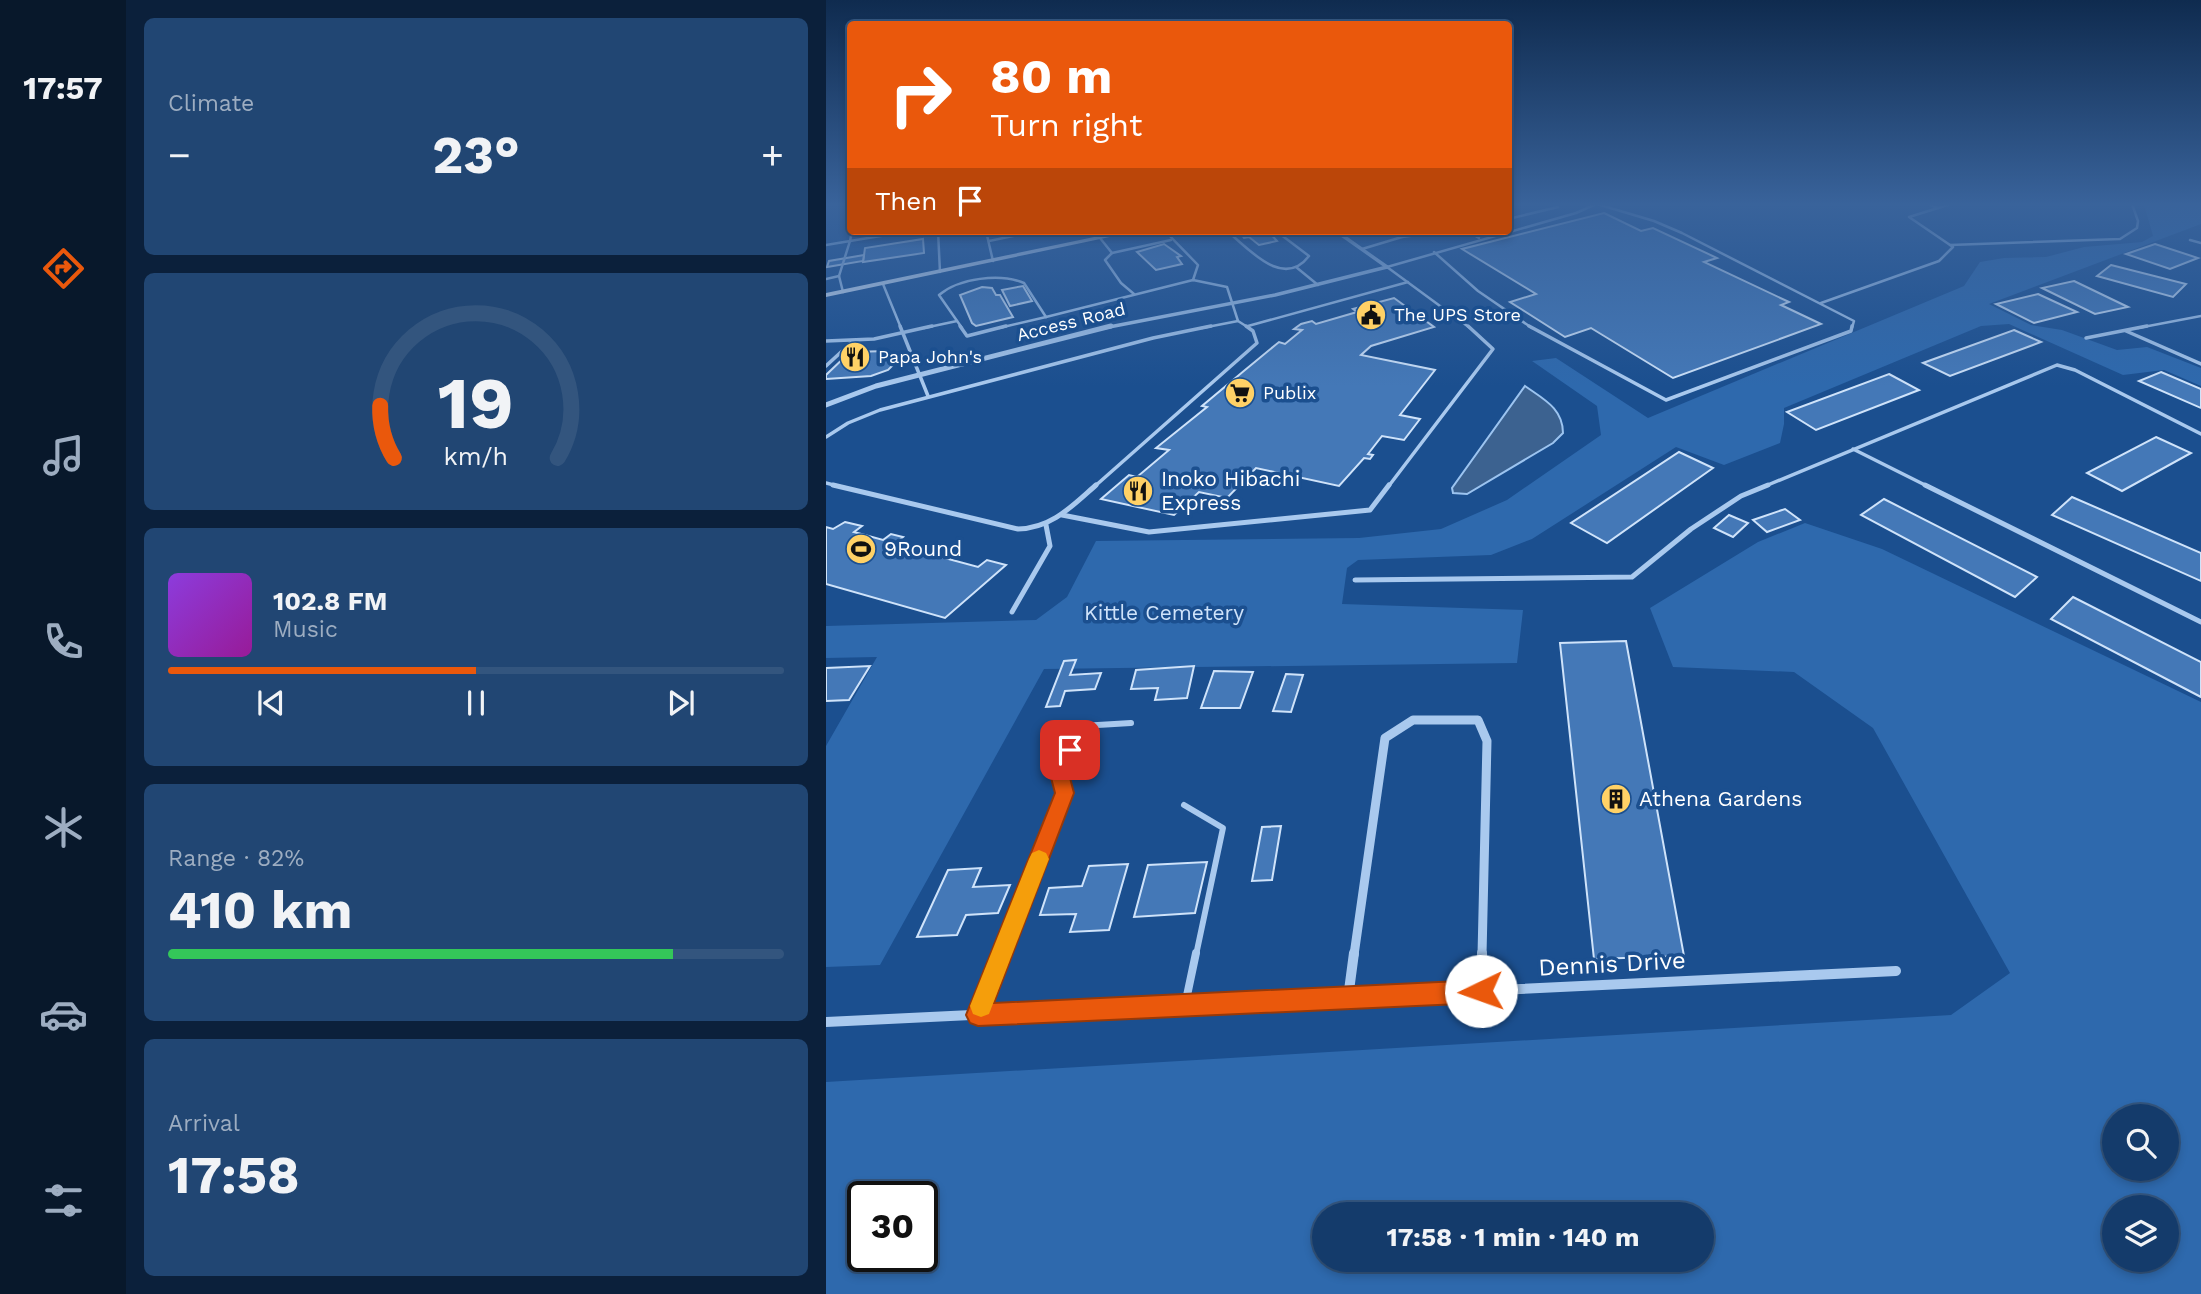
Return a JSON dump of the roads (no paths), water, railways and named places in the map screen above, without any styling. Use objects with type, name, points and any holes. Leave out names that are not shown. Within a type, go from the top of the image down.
[{"type":"main road","points":[[826,295],[977,264]]},
{"type":"street","points":[[1383,264],[1387,267]]},
{"type":"street","name":"Access Road","points":[[826,405],[865,390],[919,375],[1134,321],[1318,285],[1387,267]]},
{"type":"street","points":[[1348,998],[1385,738],[1413,720],[1478,720],[1487,741],[1481,991]]},
{"type":"street","name":"Dennis Drive","points":[[826,1022],[1896,971]]},
{"type":"lane","points":[[843,264],[839,276],[843,292]]},
{"type":"lane","points":[[940,264],[940,272]]},
{"type":"lane","points":[[1109,264],[1134,294]]},
{"type":"lane","points":[[1193,280],[1197,264]]},
{"type":"lane","points":[[1268,264],[1296,267],[1302,264]]},
{"type":"lane","points":[[1387,267],[1395,264]]},
{"type":"lane","points":[[1453,264],[1477,290],[1559,344],[1666,400],[1852,331],[1854,321],[1754,272],[1745,264]]},
{"type":"lane","points":[[1821,303],[1929,264]]},
{"type":"lane","points":[[1296,267],[1318,285]]},
{"type":"lane","points":[[1062,515],[1149,532],[1370,510],[1493,349],[1459,318],[1387,267]]},
{"type":"lane","points":[[826,279],[839,276]]},
{"type":"lane","points":[[1046,317],[1024,283],[1002,278],[956,287],[939,295],[967,336],[1046,317],[1134,294],[1193,280],[1227,287],[1238,321]]},
{"type":"lane","points":[[1248,326],[1408,282]]},
{"type":"lane","points":[[883,284],[928,396]]},
{"type":"lane","points":[[2086,338],[2201,316]]},
{"type":"lane","points":[[826,341],[853,341],[903,334],[957,321]]},
{"type":"lane","points":[[826,438],[867,415],[928,396],[1153,338],[1238,321],[1248,326],[1256,336],[1257,343],[1245,355],[1062,515],[1046,525],[1024,529],[1011,528],[826,483]]},
{"type":"lane","points":[[2126,331],[2201,364]]},
{"type":"lane","points":[[826,366],[853,341]]},
{"type":"lane","points":[[1354,580],[1632,578],[1716,510],[1741,496],[2057,365],[2075,370],[2201,434]]},
{"type":"lane","points":[[1852,448],[2201,622]]},
{"type":"lane","points":[[1012,612],[1049,546],[1046,525]]},
{"type":"lane","points":[[978,1015],[1065,793],[1060,774],[1082,726],[1131,723]]},
{"type":"lane","points":[[1184,805],[1223,828],[1185,1005]]},
{"type":"place","name":"The UPS Store","points":[[1371,315]]},
{"type":"place","name":"Papa John's","points":[[855,357]]},
{"type":"place","name":"Publix","points":[[1240,393]]},
{"type":"place","name":"Inoko Hibachi Express","points":[[1138,491]]},
{"type":"place","name":"9Round","points":[[861,549]]},
{"type":"place","name":"Athena Gardens","points":[[1616,799]]},
{"type":"park label","name":"Kittle Cemetery","points":[[1164,613]]}]
